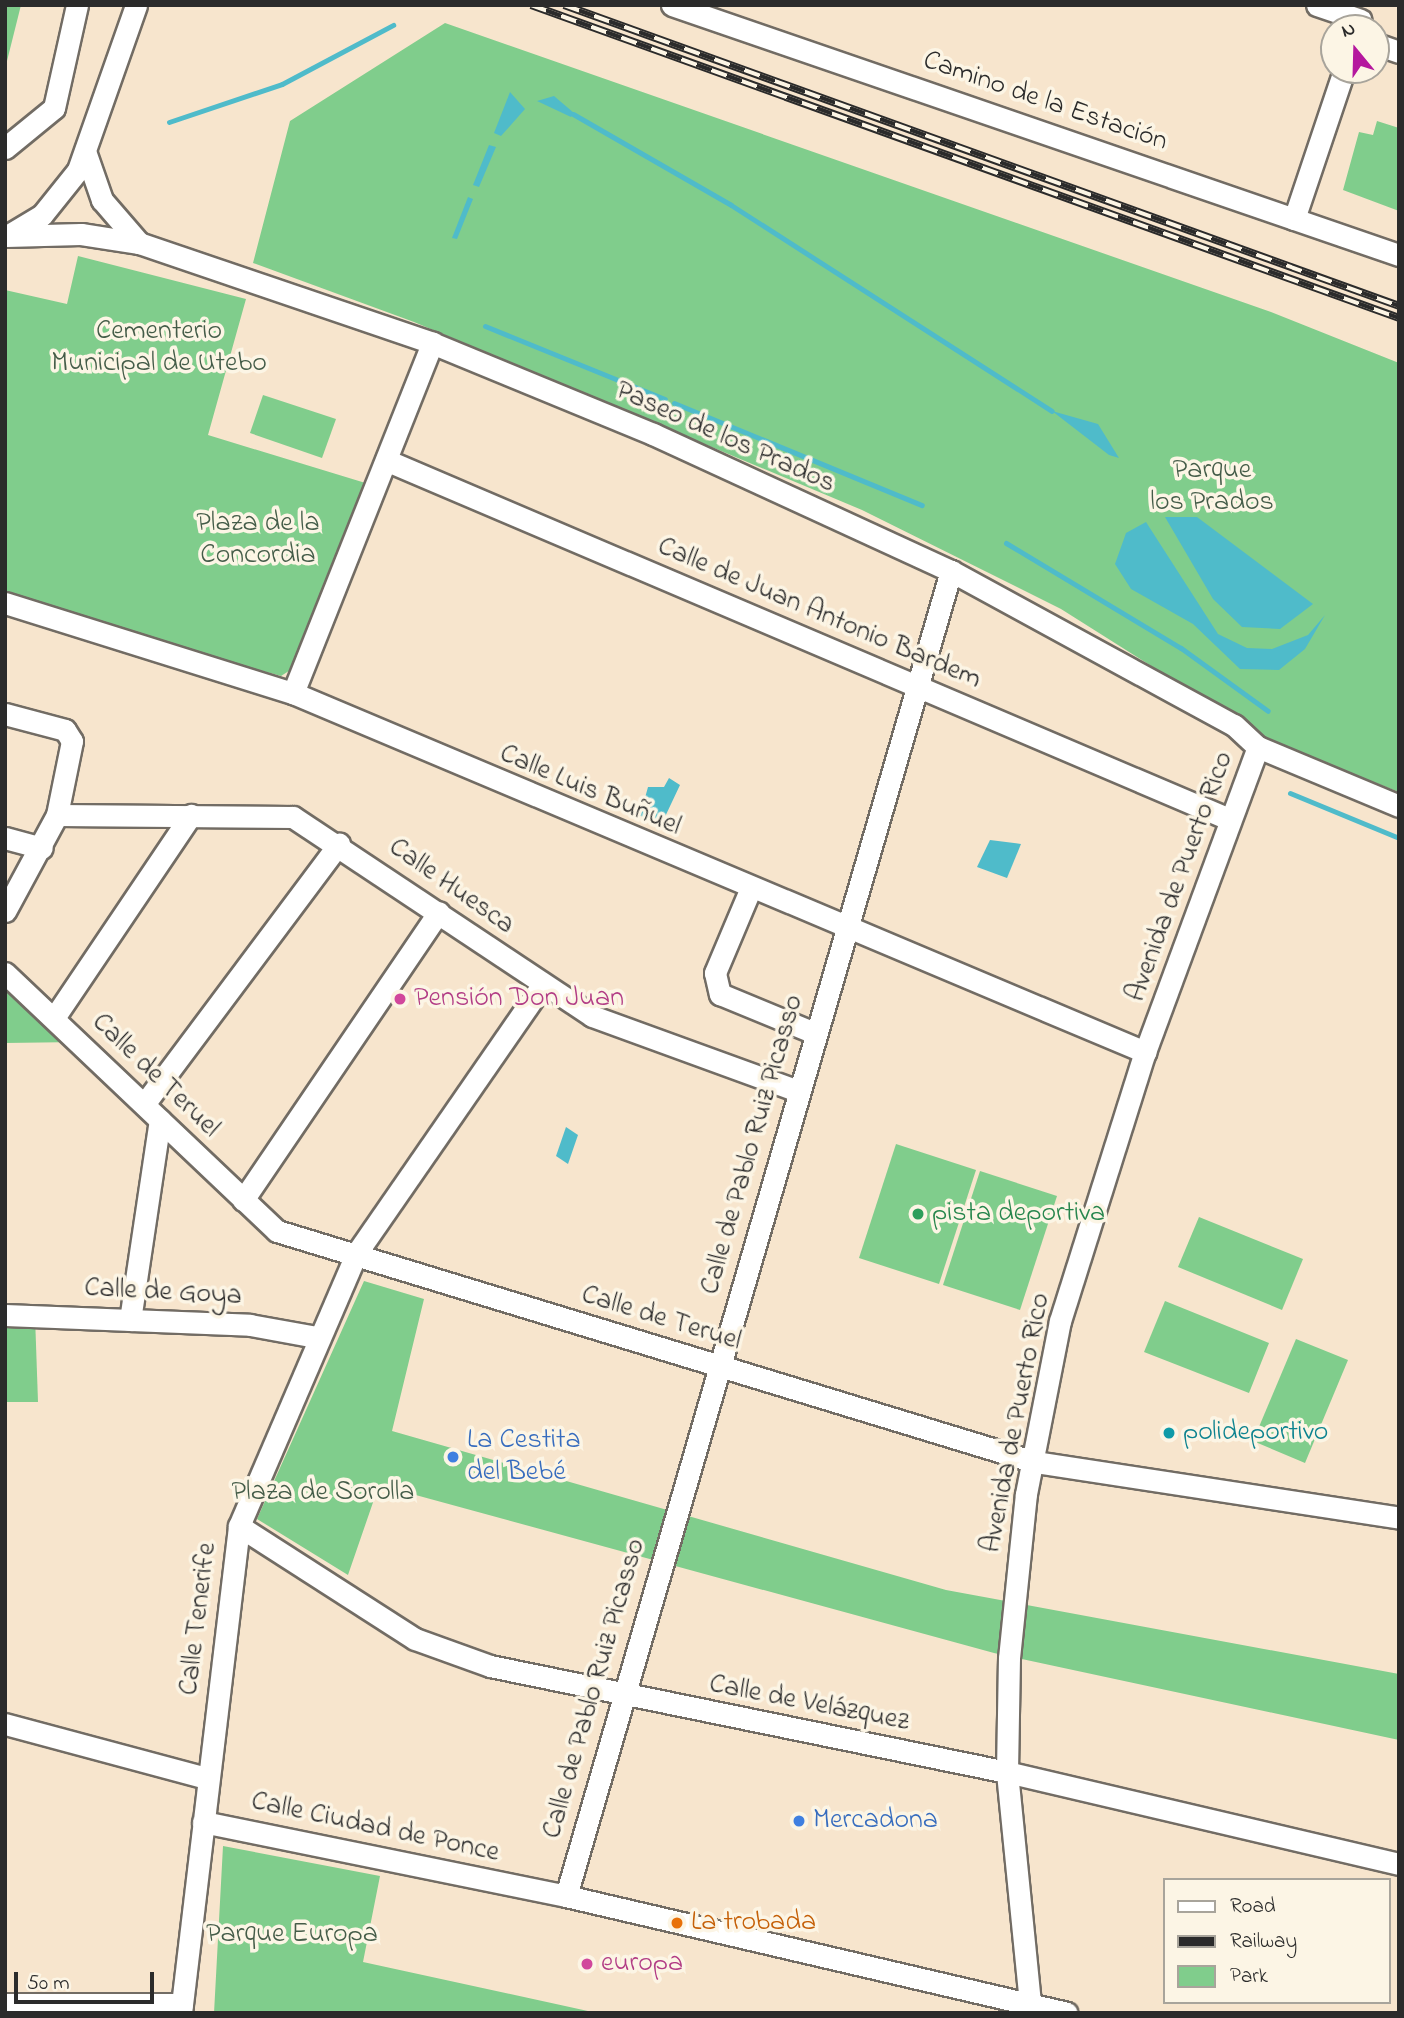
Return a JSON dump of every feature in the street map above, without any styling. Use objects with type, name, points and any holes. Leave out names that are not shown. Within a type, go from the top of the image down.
[{"type":"street","points":[[5,148],[54,108],[77,5]]},
{"type":"street","points":[[5,236],[58,200],[86,154],[136,5]]},
{"type":"street","name":"Camino de la Estación","points":[[672,5],[1399,256]]},
{"type":"street","points":[[1317,5],[1348,14]]},
{"type":"street","points":[[1294,219],[1339,84]]},
{"type":"street","points":[[86,154],[102,200],[139,243]]},
{"type":"street","name":"Paseo de los Prados","points":[[5,236],[81,234],[139,243],[432,343],[653,434],[951,571],[1234,725],[1258,747],[1399,806]]},
{"type":"street","points":[[293,693],[388,461],[432,343]]},
{"type":"street","name":"Calle de Juan Antonio Bardem","points":[[388,461],[1229,819]]},
{"type":"street","name":"Calle de Pablo Ruiz Picasso","points":[[566,1896],[620,1694],[720,1366],[795,1090],[951,571]]},
{"type":"street","name":"Calle Luis Buñuel","points":[[5,603],[293,693],[750,890],[846,922],[1145,1052]]},
{"type":"street","points":[[5,714],[71,736],[57,815],[42,848],[5,911]]},
{"type":"street","name":"Avenida de Puerto Rico","points":[[1032,2009],[1007,1772],[1009,1658],[1035,1462],[1060,1321],[1145,1052],[1229,819],[1258,747]]},
{"type":"street","name":"Calle Huesca","points":[[57,815],[293,817],[338,844],[542,985],[592,1016],[795,1090]]},
{"type":"street","points":[[54,1017],[191,816]]},
{"type":"street","points":[[5,838],[42,848]]},
{"type":"street","points":[[145,1103],[338,844]]},
{"type":"street","points":[[750,890],[715,973],[720,994],[812,1032]]},
{"type":"street","points":[[243,1200],[439,912]]},
{"type":"street","name":"Calle de Teruel","points":[[5,973],[277,1231],[1035,1462],[1399,1518]]},
{"type":"street","name":"Calle Tenerife","points":[[181,2009],[204,1822],[206,1778],[239,1525],[317,1337],[356,1254],[542,985]]},
{"type":"street","points":[[130,1320],[160,1120]]},
{"type":"street","name":"Calle de Goya","points":[[5,1315],[250,1325],[317,1337]]},
{"type":"street","name":"Calle de Velázquez","points":[[239,1525],[415,1639],[490,1666],[1007,1772],[1399,1864]]},
{"type":"street","points":[[5,1724],[206,1778]]},
{"type":"street","name":"Calle Ciudad de Ponce","points":[[204,1822],[566,1896],[1032,2009],[1067,2013]]},
{"type":"street","points":[[5,2004],[181,2009]]},
{"type":"green space","points":[[5,5],[21,5],[5,69]]},
{"type":"green space","name":"Parque los Prados","points":[[445,23],[1271,312],[1399,363],[1399,792],[1273,743],[1061,609],[862,510],[414,322],[253,263],[290,121]]},
{"type":"green space","points":[[1377,121],[1399,128],[1399,211],[1343,190],[1359,132],[1373,135]]},
{"type":"green space","name":"Plaza de la Concordia","points":[[78,256],[246,299],[208,435],[372,485],[295,667],[281,676],[5,599],[5,290],[67,304]]},
{"type":"green space","points":[[263,395],[336,419],[322,458],[250,433]]},
{"type":"green space","points":[[5,973],[79,1042],[5,1043]]},
{"type":"green space","name":"pista deportiva","points":[[896,1144],[976,1170],[939,1284],[859,1258]]},
{"type":"green space","name":"pista deportiva","points":[[980,1171],[1057,1196],[1020,1310],[943,1285]]},
{"type":"green space","name":"pista deportiva","points":[[1199,1217],[1303,1259],[1282,1310],[1178,1267]]},
{"type":"green space","name":"Plaza de Sorolla","points":[[364,1281],[424,1299],[392,1431],[946,1590],[1399,1674],[1399,1740],[994,1653],[379,1485],[348,1575],[257,1519]]},
{"type":"green space","points":[[1165,1301],[1269,1343],[1249,1393],[1144,1352]]},
{"type":"green space","points":[[5,1315],[35,1316],[38,1402],[5,1402]]},
{"type":"green space","points":[[1296,1339],[1348,1360],[1305,1463],[1253,1441]]},
{"type":"green space","name":"Parque Europa","points":[[223,1846],[380,1876],[363,1962],[597,2013],[214,2013]]},
{"type":"water","points":[[510,92],[525,109],[501,136],[494,133]]},
{"type":"water","points":[[554,96],[574,113],[571,117],[537,101]]},
{"type":"water","points":[[489,145],[496,147],[479,187],[473,185]]},
{"type":"water","points":[[468,197],[473,199],[457,239],[452,238]]},
{"type":"water","points":[[1052,411],[1098,424],[1119,458],[1109,455]]},
{"type":"water","points":[[1165,517],[1197,517],[1313,604],[1280,629],[1242,627],[1213,599]]},
{"type":"water","points":[[1146,522],[1218,634],[1247,648],[1272,649],[1308,635],[1325,615],[1305,649],[1279,670],[1240,669],[1193,624],[1131,589],[1115,564],[1126,533]]},
{"type":"water","points":[[669,778],[680,785],[663,821],[640,816],[648,787],[664,787]]},
{"type":"water","points":[[990,840],[1021,844],[1007,878],[977,867]]},
{"type":"water","points":[[566,1127],[578,1135],[568,1164],[556,1156]]},
{"type":"waterway","points":[[169,122],[282,84],[393,25]]},
{"type":"waterway","points":[[573,114],[731,205],[1052,411]]},
{"type":"waterway","points":[[485,326],[665,399]]},
{"type":"waterway","points":[[674,403],[922,505]]},
{"type":"waterway","points":[[1006,543],[1181,648],[1268,711]]},
{"type":"waterway","points":[[1290,793],[1399,838]]},
{"type":"railway","points":[[531,5],[1399,318]]},
{"type":"railway","points":[[564,5],[1399,306]]},
{"type":"place","name":"Pensión Don Juan","points":[[400,999]]},
{"type":"place","name":"pista deportiva","points":[[918,1214]]},
{"type":"place","name":"polideportivo","points":[[1169,1433]]},
{"type":"place","name":"La Cestita del Bebé","points":[[453,1457]]},
{"type":"place","name":"Mercadona","points":[[799,1821]]},
{"type":"place","name":"La trobada","points":[[677,1923]]},
{"type":"place","name":"europa","points":[[587,1964]]},
{"type":"park label","name":"Cementerio Municipal de Utebo","points":[[159,348]]}]
